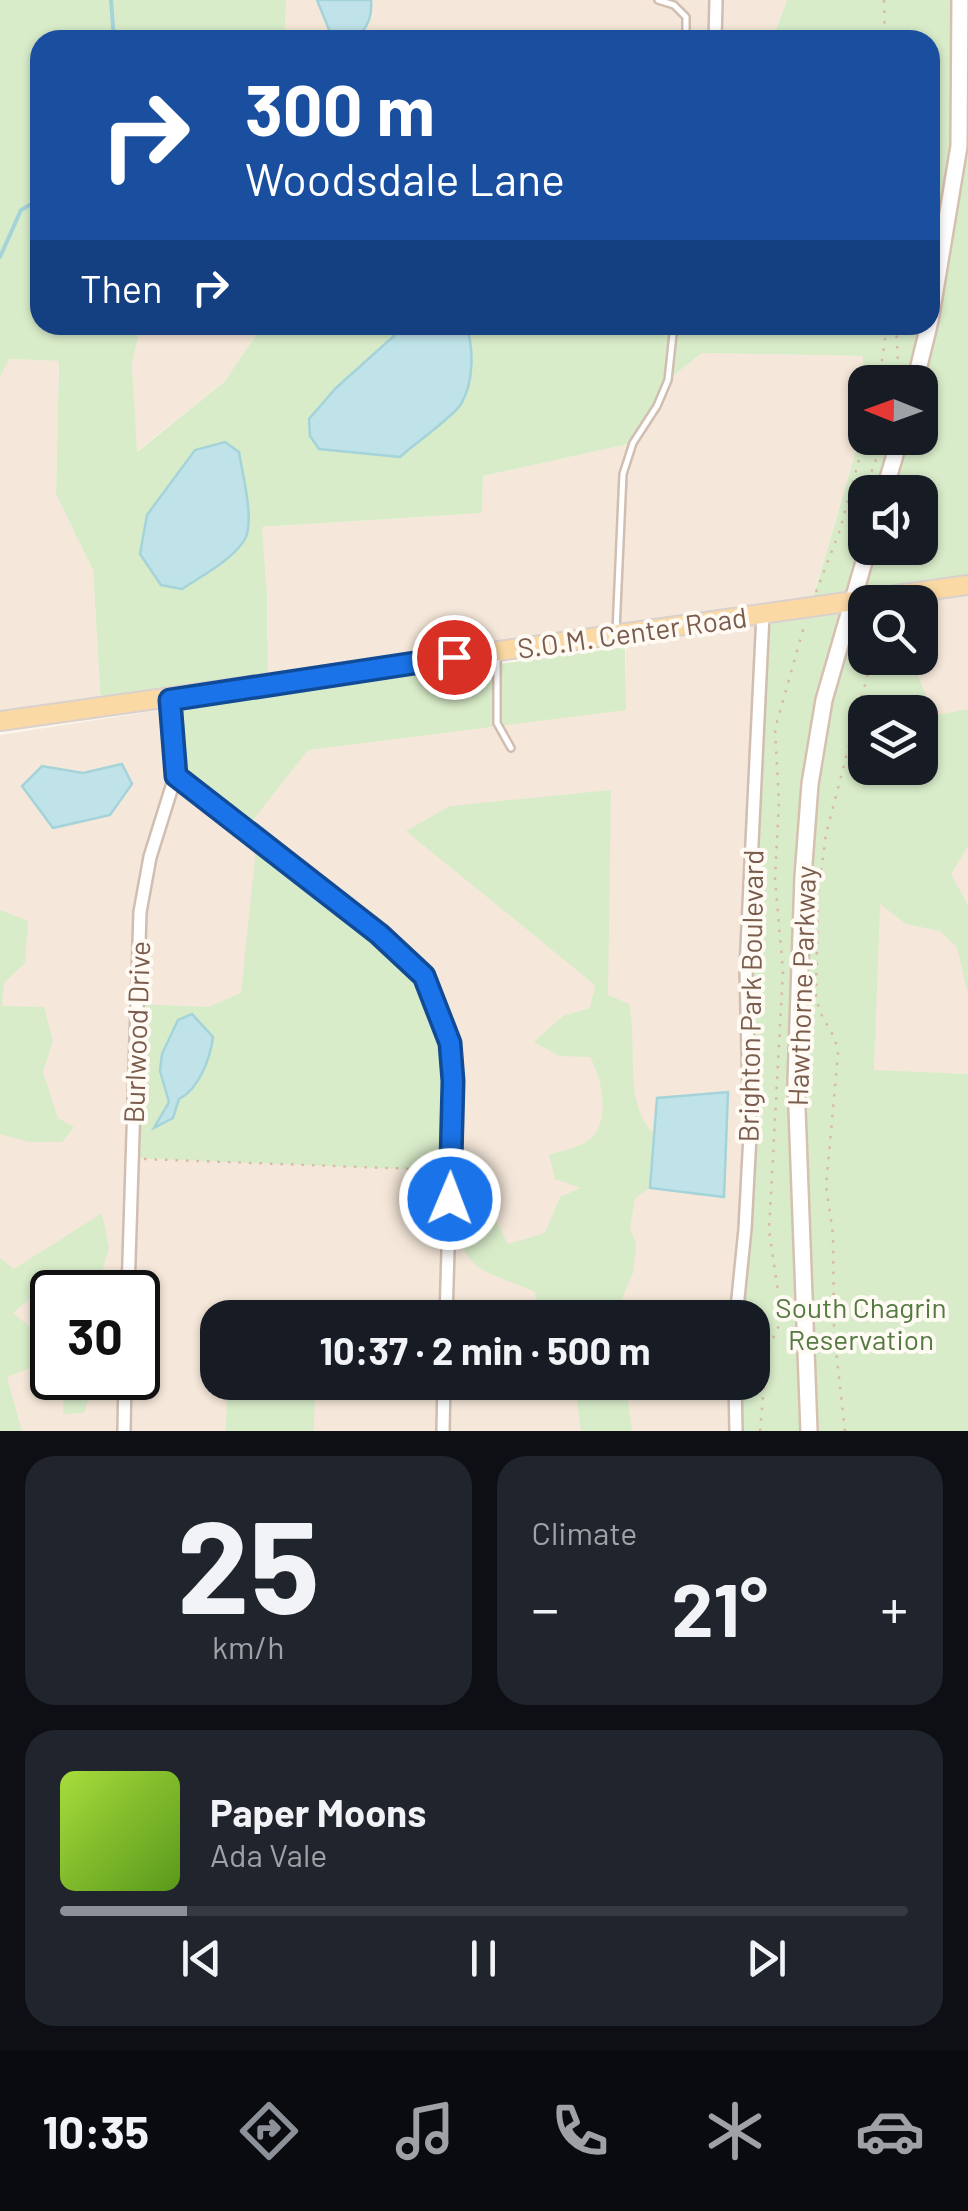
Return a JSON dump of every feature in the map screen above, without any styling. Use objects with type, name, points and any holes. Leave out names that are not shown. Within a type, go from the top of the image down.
[{"type":"main road","name":"S.O.M. Center Road","points":[[938,589],[968,585]]},
{"type":"main road","name":"S.O.M. Center Road","points":[[0,721],[848,601]]},
{"type":"street","points":[[715,30],[716,0]]},
{"type":"street","points":[[940,262],[959,146],[960,0]]},
{"type":"street","points":[[919,365],[927,335]]},
{"type":"street","name":"Hawthorne Parkway","points":[[809,1431],[796,1082],[803,877],[816,740],[848,613]]},
{"type":"street","name":"Brighton Park Boulevard","points":[[738,1300],[750,1135],[746,968],[764,614]]},
{"type":"street","points":[[170,700],[176,776],[379,934],[424,976],[450,1043],[453,1081],[446,1300]]},
{"type":"street","name":"Burlwood Drive","points":[[129,1270],[140,912],[154,842],[176,776]]},
{"type":"street","points":[[124,1431],[125,1400]]},
{"type":"street","points":[[443,1431],[444,1400]]},
{"type":"street","points":[[735,1400],[736,1431]]},
{"type":"lane","points":[[658,0],[677,3],[686,17],[686,30]]},
{"type":"lane","points":[[616,634],[623,474],[633,444],[668,380],[673,335]]},
{"type":"lane","points":[[497,651],[497,723],[511,748]]},
{"type":"path","points":[[884,0],[885,30]]},
{"type":"path","points":[[881,365],[886,335]]},
{"type":"path","points":[[897,335],[898,365]]},
{"type":"path","points":[[845,1431],[834,1341],[833,1234],[826,1186],[838,1054],[835,1039],[817,1004],[816,954],[824,844],[867,675]]},
{"type":"path","points":[[132,1158],[450,1171]]},
{"type":"shaded area","points":[[286,0],[787,0],[776,30],[285,30]]},
{"type":"shaded area","points":[[139,335],[256,335],[224,382],[136,452],[132,364]]},
{"type":"shaded area","points":[[702,353],[863,356],[863,365],[848,365],[848,455],[855,455],[810,607],[751,1086],[737,1300],[200,1300],[200,1400],[735,1400],[736,1431],[0,1431],[0,735],[243,697],[625,710],[626,634],[268,685],[262,527],[482,513],[483,476],[633,443],[668,380]]},
{"type":"shaded area","points":[[8,359],[59,361],[56,495],[93,570],[101,707],[0,721],[0,377]]},
{"type":"shaded area","points":[[968,585],[968,1074],[874,1071],[882,785],[938,785],[938,695],[910,695],[897,675],[938,675],[938,591]]},
{"type":"green space","name":"South Chagrin Reservation","points":[[0,0],[286,0],[285,30],[30,30],[30,335],[139,335],[132,364],[137,452],[224,382],[256,335],[395,335],[336,388],[309,419],[319,449],[399,457],[422,436],[470,335],[940,335],[940,30],[776,30],[787,0],[968,0],[968,585],[938,590],[938,585],[848,585],[848,675],[918,675],[926,695],[848,695],[848,785],[938,785],[938,715],[968,709],[968,846],[951,874],[968,905],[968,995],[957,947],[940,931],[906,924],[880,904],[874,1070],[968,1074],[968,1431],[736,1431],[735,1400],[770,1400],[770,1300],[738,1300],[745,1229],[745,1009],[763,614],[808,608],[848,478],[848,565],[938,565],[938,475],[849,475],[855,455],[938,455],[938,365],[863,365],[863,356],[702,353],[668,380],[657,406],[633,443],[483,476],[482,513],[262,527],[268,685],[101,707],[93,570],[56,495],[59,361],[9,359],[0,377]]},
{"type":"green space","points":[[625,647],[626,710],[308,750],[246,829],[175,777],[170,708]]},
{"type":"green space","points":[[611,790],[608,995],[629,1004],[638,1107],[654,1133],[650,1188],[635,1198],[630,1229],[636,1244],[633,1273],[622,1300],[536,1300],[535,1292],[474,1264],[462,1242],[459,1200],[476,1190],[508,1244],[545,1233],[560,1197],[581,1188],[555,1179],[549,1155],[588,1141],[600,1123],[603,1100],[590,1057],[559,1056],[534,1042],[563,1016],[590,1008],[595,985],[406,831],[450,806]]},
{"type":"green space","points":[[257,838],[424,977],[450,1043],[450,1171],[132,1158],[137,1004],[208,1007],[241,993]]},
{"type":"green space","points":[[0,910],[28,921],[25,963],[4,983],[2,1006],[44,1007],[53,1041],[43,1072],[58,1118],[74,1127],[62,1142],[29,1142],[0,1134]]},
{"type":"green space","points":[[102,1213],[109,1248],[102,1270],[30,1270],[30,1298],[13,1313],[30,1326],[30,1368],[7,1377],[22,1431],[0,1431],[0,1258],[14,1269]]},
{"type":"green space","points":[[63,1400],[88,1400],[84,1413],[63,1414]]},
{"type":"green space","points":[[227,1400],[315,1400],[314,1431],[226,1431]]},
{"type":"green space","points":[[576,1400],[628,1400],[632,1431],[581,1431]]},
{"type":"water","points":[[317,0],[371,0],[370,18],[363,30],[329,30]]},
{"type":"water","points":[[395,335],[468,335],[471,365],[461,404],[400,457],[319,449],[310,436],[309,419],[336,388]]},
{"type":"water","points":[[225,442],[239,452],[248,509],[245,539],[225,561],[182,589],[161,585],[140,554],[147,515],[195,450]]},
{"type":"water","points":[[122,764],[132,784],[110,815],[53,828],[22,786],[42,766],[83,773]]},
{"type":"water","points":[[192,1014],[213,1037],[209,1055],[198,1081],[179,1099],[173,1118],[154,1128],[169,1102],[160,1071],[162,1054],[178,1020]]},
{"type":"water","points":[[728,1092],[724,1197],[650,1188],[657,1098]]},
{"type":"waterway","points":[[111,0],[113,30]]},
{"type":"waterway","points":[[0,257],[21,210],[30,205]]},
{"type":"route","points":[[450,1199],[450,1043],[424,976],[379,934],[176,776],[170,700],[454,657]]}]
